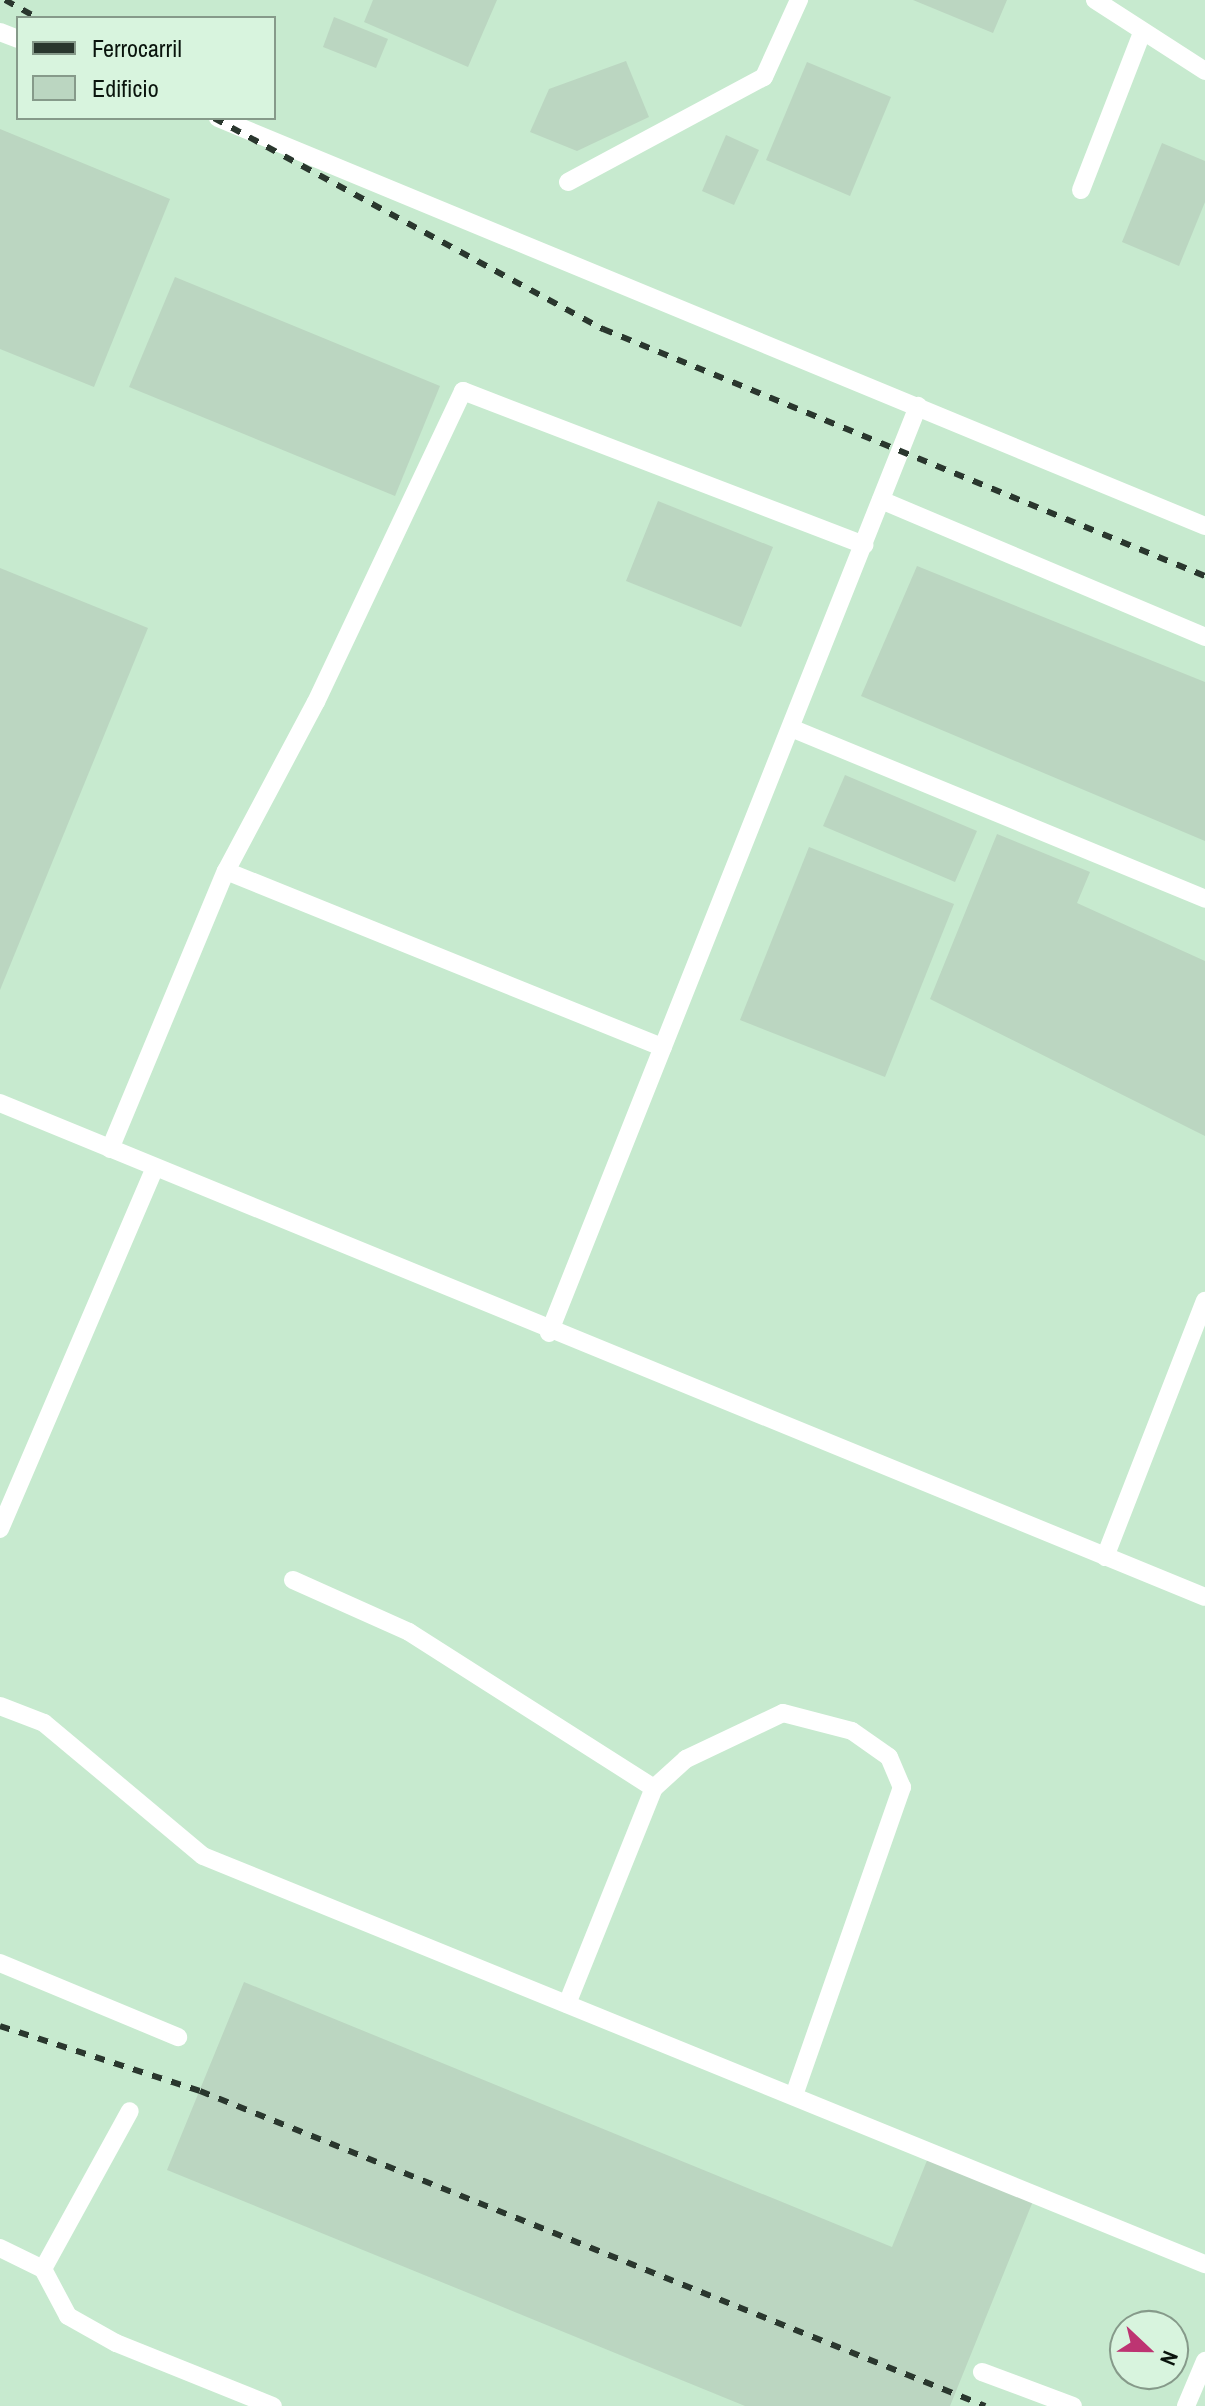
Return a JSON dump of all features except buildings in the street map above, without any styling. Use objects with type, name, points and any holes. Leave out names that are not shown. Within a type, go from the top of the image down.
[{"type":"lane","points":[[568,182],[764,77],[799,0]]},
{"type":"lane","points":[[1095,0],[1141,35],[1205,71]]},
{"type":"lane","points":[[1081,190],[1141,35]]},
{"type":"lane","points":[[223,120],[1205,526]]},
{"type":"lane","points":[[110,1149],[226,871],[316,702],[463,391],[864,545]]},
{"type":"lane","points":[[549,1333],[918,406]]},
{"type":"lane","points":[[881,500],[1205,637]]},
{"type":"lane","points":[[791,728],[1205,899]]},
{"type":"lane","points":[[226,871],[663,1048]]},
{"type":"lane","points":[[0,1103],[549,1333],[1205,1597]]},
{"type":"lane","points":[[0,1529],[155,1168]]},
{"type":"lane","points":[[1105,1557],[1205,1301]]},
{"type":"lane","points":[[293,1580],[409,1632],[654,1788]]},
{"type":"lane","points":[[0,1706],[44,1723],[203,1856],[1205,2264]]},
{"type":"lane","points":[[567,2004],[654,1788],[686,1759],[783,1713],[852,1731],[889,1757],[902,1787],[794,2096]]},
{"type":"lane","points":[[0,1963],[178,2037]]},
{"type":"lane","points":[[43,2269],[130,2111]]},
{"type":"lane","points":[[0,2248],[43,2269],[68,2316],[116,2343],[273,2406]]},
{"type":"lane","points":[[1186,2406],[1205,2361]]},
{"type":"lane","points":[[982,2372],[1073,2406]]},
{"type":"shaded area","points":[[0,0],[1205,0],[1205,2406],[0,2406]]},
{"type":"railway","points":[[5,0],[33,16]]},
{"type":"railway","points":[[218,120],[603,329],[1205,576]]},
{"type":"railway","points":[[0,2026],[200,2091],[985,2406]]}]
